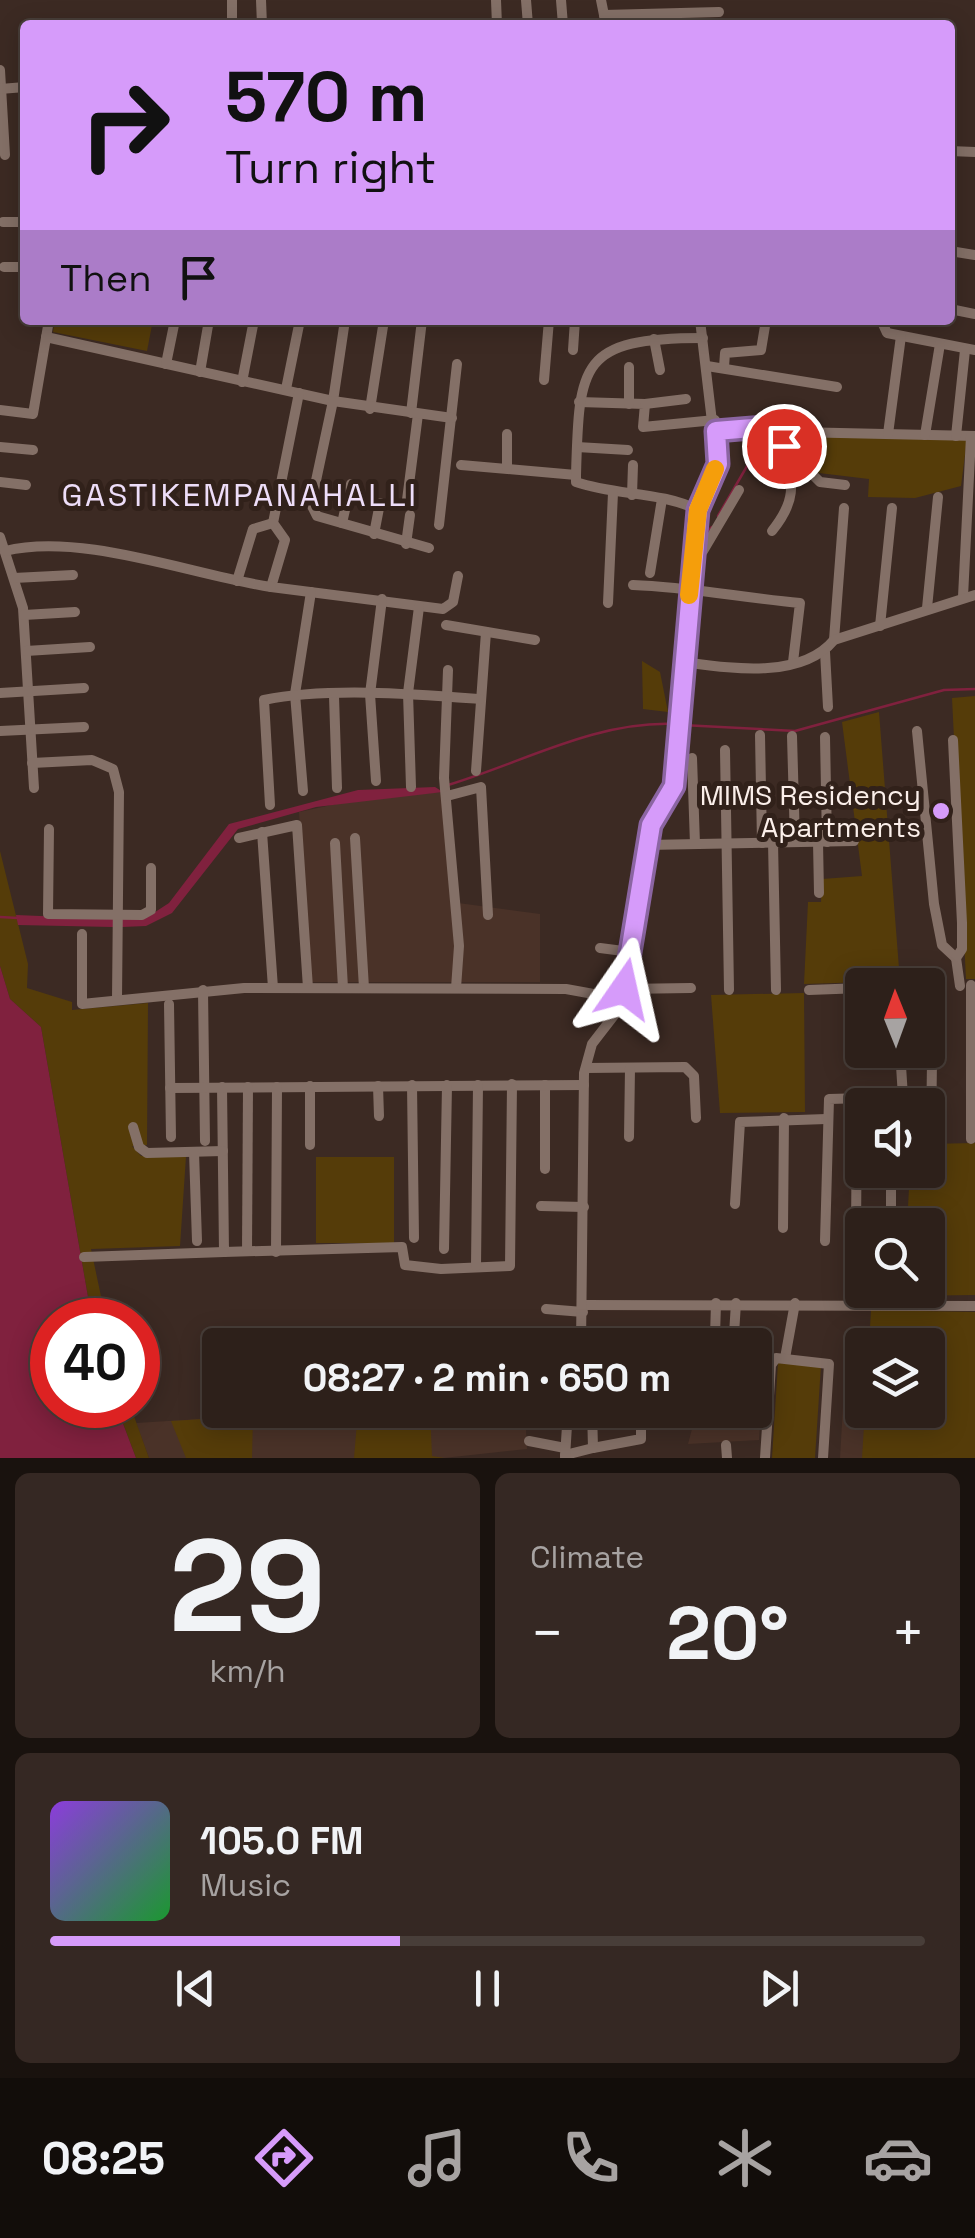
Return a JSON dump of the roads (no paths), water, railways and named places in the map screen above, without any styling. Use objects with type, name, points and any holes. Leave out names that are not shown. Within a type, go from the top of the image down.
[{"type":"street","points":[[601,0],[605,20],[719,12]]},
{"type":"street","points":[[0,70],[6,156]]},
{"type":"street","points":[[3,222],[20,222]]},
{"type":"street","points":[[4,267],[20,267]]},
{"type":"street","points":[[0,410],[33,414],[48,325]]},
{"type":"street","points":[[166,364],[174,325]]},
{"type":"street","points":[[200,372],[208,325]]},
{"type":"street","points":[[242,382],[253,325]]},
{"type":"street","points":[[286,389],[299,325]]},
{"type":"street","points":[[344,325],[311,504],[317,516],[428,548]]},
{"type":"street","points":[[370,408],[383,325]]},
{"type":"street","points":[[407,500],[422,325]]},
{"type":"street","points":[[544,380],[549,325]]},
{"type":"street","points":[[573,350],[575,325]]},
{"type":"street","points":[[582,1328],[586,1068],[592,1044],[622,994],[651,825],[674,786],[698,510],[718,464],[701,325]]},
{"type":"street","points":[[724,367],[725,354],[730,351],[761,350],[765,325]]},
{"type":"street","points":[[883,325],[887,334],[970,350],[956,436]]},
{"type":"street","points":[[46,336],[332,401],[452,418]]},
{"type":"street","points":[[888,434],[901,336]]},
{"type":"street","points":[[698,510],[662,498],[613,494],[576,482],[576,447],[578,402],[589,366],[607,351],[654,340],[703,338]]},
{"type":"street","points":[[654,340],[660,370]]},
{"type":"street","points":[[925,435],[940,344]]},
{"type":"street","points":[[440,525],[456,364]]},
{"type":"street","points":[[707,366],[836,387]]},
{"type":"street","points":[[629,367],[629,404]]},
{"type":"street","points":[[271,586],[286,540],[274,524],[300,393]]},
{"type":"street","points":[[578,402],[645,404],[686,399]]},
{"type":"street","points":[[645,404],[643,427],[716,425],[973,436],[969,596],[834,640]]},
{"type":"street","points":[[765,427],[820,482],[845,485]]},
{"type":"street","points":[[507,434],[507,468]]},
{"type":"street","points":[[772,531],[792,506],[794,491],[784,446]]},
{"type":"street","points":[[0,447],[32,450]]},
{"type":"street","points":[[576,447],[628,450]]},
{"type":"street","points":[[632,494],[633,464]]},
{"type":"street","points":[[461,465],[576,475]]},
{"type":"street","points":[[0,482],[26,485]]},
{"type":"street","points":[[342,524],[350,484]]},
{"type":"street","points":[[694,554],[703,550],[738,490]]},
{"type":"street","points":[[608,604],[613,494]]},
{"type":"street","points":[[927,608],[938,497]]},
{"type":"street","points":[[650,573],[662,498]]},
{"type":"street","points":[[374,534],[380,503]]},
{"type":"street","points":[[683,662],[744,669],[793,662],[825,652],[834,640],[844,508]]},
{"type":"street","points":[[880,626],[892,508]]},
{"type":"street","points":[[406,544],[410,515]]},
{"type":"street","points":[[236,581],[252,529],[274,524]]},
{"type":"street","points":[[0,537],[24,615],[34,788]]},
{"type":"street","points":[[5,551],[22,547],[98,552],[236,581],[419,607],[449,608],[458,576]]},
{"type":"street","points":[[14,578],[73,575]]},
{"type":"street","points":[[633,585],[690,587],[728,596],[800,603],[793,662]]},
{"type":"street","points":[[303,792],[295,694],[311,592]]},
{"type":"street","points":[[376,781],[370,694],[382,600]]},
{"type":"street","points":[[411,787],[408,692],[419,607]]},
{"type":"street","points":[[24,615],[75,612]]},
{"type":"street","points":[[446,625],[535,640]]},
{"type":"street","points":[[476,771],[486,632]]},
{"type":"street","points":[[26,651],[90,647]]},
{"type":"street","points":[[825,652],[828,707]]},
{"type":"street","points":[[448,670],[444,778],[459,946],[456,988]]},
{"type":"street","points":[[0,693],[84,688]]},
{"type":"street","points":[[270,805],[264,700],[295,694],[408,692],[480,700]]},
{"type":"street","points":[[334,696],[337,788]]},
{"type":"street","points":[[0,732],[84,727]]},
{"type":"street","points":[[917,731],[934,904],[942,944],[956,958],[969,985],[972,1139]]},
{"type":"street","points":[[760,736],[776,990]]},
{"type":"street","points":[[792,736],[794,842]]},
{"type":"street","points":[[820,893],[825,737]]},
{"type":"street","points":[[953,740],[962,949],[956,958]]},
{"type":"street","points":[[725,750],[729,990]]},
{"type":"street","points":[[692,758],[695,844]]},
{"type":"street","points":[[32,762],[92,760],[112,769],[118,792],[117,1000]]},
{"type":"street","points":[[447,796],[482,787],[488,915]]},
{"type":"street","points":[[239,838],[292,823],[298,828],[308,988]]},
{"type":"street","points":[[49,830],[48,914],[142,915],[151,910],[150,868]]},
{"type":"street","points":[[262,832],[273,988]]},
{"type":"street","points":[[355,838],[364,988]]},
{"type":"street","points":[[647,845],[854,841]]},
{"type":"street","points":[[335,843],[343,988]]},
{"type":"street","points":[[938,910],[961,908]]},
{"type":"street","points":[[82,934],[82,1004],[203,990],[273,988],[566,989],[622,994],[691,988]]},
{"type":"street","points":[[600,948],[631,952]]},
{"type":"street","points":[[809,990],[845,989]]},
{"type":"street","points":[[203,990],[205,1141]]},
{"type":"street","points":[[169,1004],[171,1137]]},
{"type":"street","points":[[586,1068],[691,1070],[696,1118]]},
{"type":"street","points":[[628,1137],[630,1068]]},
{"type":"street","points":[[476,1266],[478,1084]]},
{"type":"street","points":[[84,1257],[402,1247],[405,1265],[441,1269],[510,1266],[512,1084]]},
{"type":"street","points":[[412,1085],[414,1238]]},
{"type":"street","points":[[444,1248],[447,1085]]},
{"type":"street","points":[[545,1085],[545,1169]]},
{"type":"street","points":[[170,1088],[584,1085]]},
{"type":"street","points":[[310,1086],[310,1144]]},
{"type":"street","points":[[378,1086],[379,1116]]},
{"type":"street","points":[[222,1087],[224,1252]]},
{"type":"street","points":[[247,1251],[248,1087]]},
{"type":"street","points":[[276,1252],[277,1087]]},
{"type":"street","points":[[825,1240],[828,1099],[845,1098]]},
{"type":"street","points":[[783,1228],[784,1118]]},
{"type":"street","points":[[736,1204],[740,1122],[826,1118]]},
{"type":"street","points":[[133,1126],[139,1148],[148,1153],[223,1151]]},
{"type":"street","points":[[194,1152],[197,1242]]},
{"type":"street","points":[[540,1206],[584,1208]]},
{"type":"street","points":[[438,1283],[441,1269]]},
{"type":"street","points":[[715,1328],[716,1302]]},
{"type":"street","points":[[546,1309],[716,1302],[975,1306]]},
{"type":"street","points":[[734,1328],[736,1303]]},
{"type":"street","points":[[785,1358],[795,1303]]},
{"type":"street","points":[[765,1458],[772,1365],[776,1358],[829,1364],[823,1458]]},
{"type":"street","points":[[565,1454],[567,1428]]},
{"type":"street","points":[[592,1428],[593,1448]]},
{"type":"street","points":[[529,1441],[565,1454],[641,1439],[641,1428]]},
{"type":"waterway","points":[[718,516],[750,461]]},
{"type":"waterway","points":[[699,538],[712,527]]},
{"type":"waterway","points":[[682,725],[795,731],[944,690],[975,689]]},
{"type":"waterway","points":[[448,785],[587,736],[674,724]]},
{"type":"waterway","points":[[0,917],[18,918]]},
{"type":"place","name":"MIMS Residency Apartments","points":[[941,811]]},
{"type":"district","name":"GASTIKEMPANAHALLI","points":[[240,495]]}]
